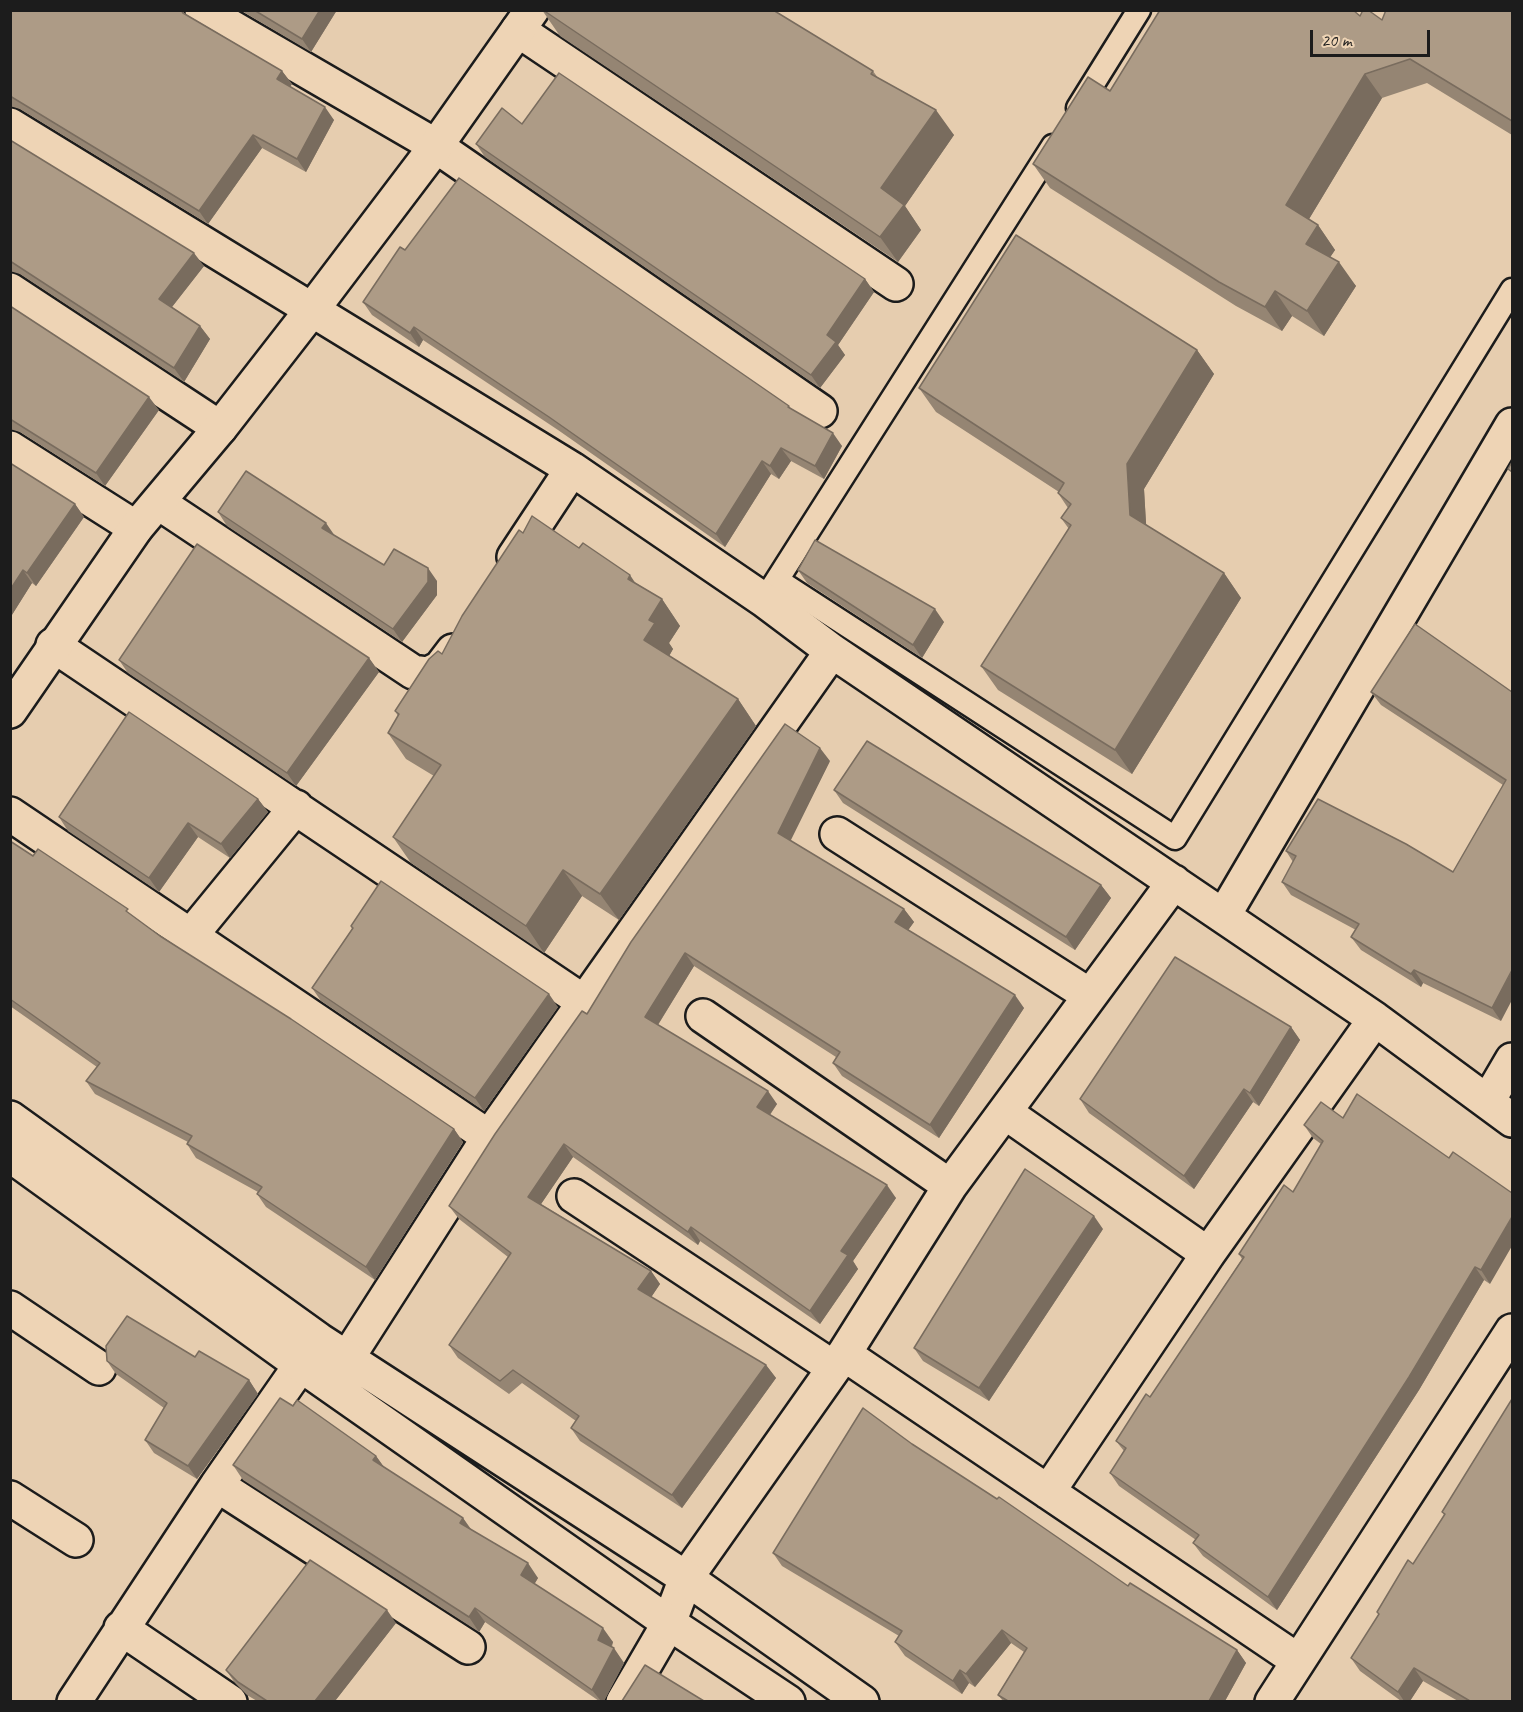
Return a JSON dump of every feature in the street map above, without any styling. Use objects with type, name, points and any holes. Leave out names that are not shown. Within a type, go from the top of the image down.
[{"type":"street","points":[[202,10],[436,146],[820,411]]},
{"type":"street","points":[[10,711],[53,645],[136,528],[220,428],[311,311],[436,146],[525,20],[896,284]]},
{"type":"street","points":[[10,125],[771,590],[832,651],[1224,915],[1375,1019],[1500,1111],[1512,1060]]},
{"type":"street","points":[[10,290],[220,428]]},
{"type":"street","points":[[1224,915],[1512,425]]},
{"type":"street","points":[[10,448],[136,528]]},
{"type":"street","points":[[501,578],[572,469]]},
{"type":"street","points":[[159,503],[413,672],[428,674],[440,668],[469,627]]},
{"type":"street","points":[[53,645],[584,1002]]},
{"type":"street","points":[[348,1357],[489,1137],[832,651]]},
{"type":"street","points":[[192,934],[296,807]]},
{"type":"street","points":[[10,814],[192,934],[489,1137]]},
{"type":"street","points":[[837,834],[1089,995]]},
{"type":"street","points":[[623,1701],[669,1623],[686,1578],[839,1361],[950,1186],[1174,882]]},
{"type":"street","points":[[703,1016],[950,1186]]},
{"type":"street","points":[[1048,1492],[1208,1254],[1375,1019]]},
{"type":"street","points":[[1005,1113],[1208,1254]]},
{"type":"street","points":[[10,1118],[310,1352],[669,1623],[788,1701]]},
{"type":"street","points":[[10,1155],[310,1352],[348,1357],[686,1578],[862,1701]]},
{"type":"street","points":[[574,1196],[1048,1492],[1297,1660]]},
{"type":"street","points":[[10,1308],[99,1368]]},
{"type":"street","points":[[1272,1701],[1512,1331]]},
{"type":"street","points":[[74,1701],[217,1485],[310,1352]]},
{"type":"street","points":[[217,1485],[468,1647]]},
{"type":"street","points":[[10,1498],[76,1540]]},
{"type":"street","points":[[121,1628],[230,1701]]},
{"type":"lane","points":[[1139,10],[771,590],[1175,838],[1512,290]]},
{"type":"building","points":[[10,10],[181,10],[282,71],[277,79],[325,107],[297,159],[253,135],[199,211],[10,96]]},
{"type":"building","points":[[254,10],[320,10],[302,39]]},
{"type":"building","points":[[543,10],[773,10],[873,71],[871,74],[936,110],[881,188],[904,205],[880,237]]},
{"type":"building","points":[[1160,10],[1353,10],[1360,16],[1363,10],[1368,10],[1382,20],[1386,10],[1512,10],[1512,121],[1410,59],[1365,74],[1286,205],[1318,225],[1306,244],[1339,262],[1307,311],[1275,291],[1265,307],[1219,282],[1033,164],[1088,77],[1110,91]]},
{"type":"building","points":[[559,73],[865,279],[827,335],[836,342],[811,375],[476,144],[502,108],[522,124]]},
{"type":"building","points":[[10,140],[194,253],[159,299],[200,326],[174,368],[10,261]]},
{"type":"building","points":[[459,178],[788,407],[833,433],[815,466],[781,448],[770,466],[762,461],[716,534],[549,417],[414,327],[410,333],[363,302],[400,247],[405,250]]},
{"type":"building","points":[[1016,235],[1197,350],[1127,464],[1130,515],[1224,573],[1115,750],[981,666],[1071,525],[1061,518],[1071,504],[1058,493],[1064,483],[919,388]]},
{"type":"building","points":[[10,306],[149,397],[96,473],[10,419]]},
{"type":"building","points":[[10,463],[75,504],[27,573],[23,570],[10,590]]},
{"type":"building","points":[[246,471],[326,523],[322,528],[384,565],[394,549],[428,568],[428,582],[393,629],[218,512]]},
{"type":"building","points":[[532,516],[579,548],[583,543],[630,575],[628,579],[662,599],[649,620],[655,623],[644,640],[738,699],[600,894],[563,870],[526,926],[393,837],[441,765],[388,733],[399,714],[395,711],[429,659],[438,651],[442,654],[462,616],[519,530],[523,533]]},
{"type":"building","points":[[815,540],[935,609],[913,645],[798,570]]},
{"type":"building","points":[[197,544],[369,658],[287,773],[119,660]]},
{"type":"building","points":[[1415,624],[1512,692],[1512,970],[1492,1008],[1414,970],[1411,974],[1351,937],[1359,924],[1282,882],[1296,856],[1286,851],[1318,799],[1406,844],[1453,872],[1506,780],[1371,692]]},
{"type":"building","points":[[129,712],[258,799],[221,844],[188,823],[149,878],[59,817]]},
{"type":"building","points":[[785,724],[820,748],[778,833],[904,909],[895,922],[1015,995],[930,1125],[833,1063],[840,1052],[685,953],[645,1017],[768,1091],[757,1107],[887,1185],[841,1251],[848,1255],[810,1311],[691,1227],[688,1232],[564,1144],[528,1197],[651,1271],[638,1289],[766,1365],[672,1495],[571,1428],[579,1416],[513,1370],[500,1381],[449,1345],[511,1253],[449,1206],[495,1134],[582,1011],[587,1014],[631,942]]},
{"type":"building","points":[[867,741],[1101,885],[1066,937],[834,790]]},
{"type":"building","points":[[10,841],[33,856],[38,849],[128,909],[126,911],[160,936],[291,1019],[454,1129],[366,1267],[257,1194],[262,1187],[187,1144],[192,1136],[86,1081],[100,1063],[10,999]]},
{"type":"building","points":[[381,881],[549,994],[475,1098],[312,988],[353,928],[351,926]]},
{"type":"building","points":[[1175,957],[1291,1027],[1250,1093],[1244,1089],[1184,1176],[1080,1099]]},
{"type":"building","points":[[1357,1094],[1449,1158],[1453,1152],[1512,1193],[1512,1217],[1481,1270],[1475,1267],[1409,1377],[1268,1597],[1193,1543],[1199,1535],[1110,1473],[1126,1448],[1116,1441],[1146,1394],[1150,1397],[1244,1257],[1239,1254],[1284,1185],[1293,1192],[1323,1141],[1304,1125],[1321,1102],[1343,1118]]},
{"type":"building","points":[[1025,1169],[1094,1216],[979,1388],[914,1348]]},
{"type":"building","points":[[127,1316],[195,1357],[199,1351],[249,1380],[188,1466],[145,1440],[167,1403],[107,1361],[106,1346]]},
{"type":"building","points":[[280,1398],[293,1406],[297,1400],[376,1456],[373,1460],[463,1518],[460,1523],[528,1563],[521,1575],[603,1628],[598,1640],[614,1648],[592,1690],[475,1608],[469,1617],[233,1465]]},
{"type":"building","points":[[1512,1399],[1512,1701],[1470,1701],[1414,1668],[1398,1692],[1351,1658],[1379,1614],[1377,1612],[1408,1560],[1413,1564],[1445,1514],[1442,1512]]},
{"type":"building","points":[[863,1408],[912,1444],[997,1499],[999,1497],[1128,1586],[1130,1583],[1237,1650],[1209,1701],[1008,1701],[998,1695],[1027,1648],[1002,1630],[966,1674],[960,1670],[953,1681],[895,1642],[902,1631],[773,1553]]},
{"type":"building","points":[[310,1560],[387,1610],[315,1701],[267,1701],[238,1682],[226,1670]]},
{"type":"building","points":[[645,1665],[699,1698],[704,1701],[622,1701]]}]
